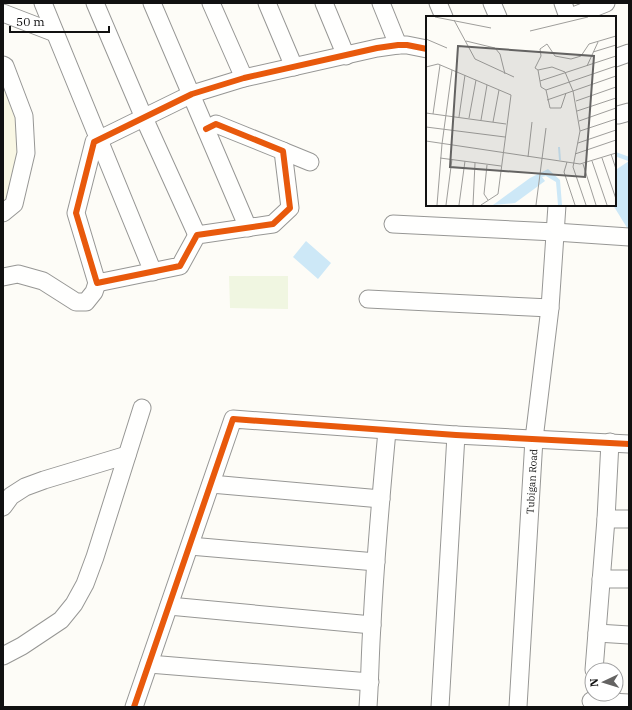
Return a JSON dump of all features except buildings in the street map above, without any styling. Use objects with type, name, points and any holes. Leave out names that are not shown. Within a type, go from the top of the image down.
[{"type":"street","points":[[43,3],[153,272]]},
{"type":"street","points":[[95,3],[144,118],[197,234]]},
{"type":"street","points":[[152,3],[248,228]]},
{"type":"street","points":[[211,3],[244,78]]},
{"type":"street","points":[[267,3],[294,67]]},
{"type":"street","points":[[324,3],[346,56]]},
{"type":"street","points":[[381,3],[398,45]]},
{"type":"street","points":[[438,3],[444,16]]},
{"type":"street","points":[[492,3],[498,16]]},
{"type":"street","points":[[562,3],[568,16]]},
{"type":"street","points":[[574,16],[606,3]]},
{"type":"street","points":[[3,13],[55,33]]},
{"type":"street","points":[[3,276],[18,274],[43,281],[76,302],[86,302],[94,292],[97,283],[76,213],[94,142],[99,139],[192,94],[244,78],[377,48],[398,45],[426,48]]},
{"type":"street","points":[[616,58],[629,53]]},
{"type":"street","points":[[3,65],[5,66],[24,116],[26,152],[14,204],[3,213]]},
{"type":"street","points":[[616,115],[629,112]]},
{"type":"street","points":[[206,129],[216,124],[310,162]]},
{"type":"street","points":[[197,234],[273,224],[290,208],[282,151]]},
{"type":"street","name":"Tubigan Road","points":[[518,707],[534,439],[550,308],[557,206]]},
{"type":"street","points":[[393,224],[629,237]]},
{"type":"street","points":[[97,283],[180,266],[197,234]]},
{"type":"street","points":[[368,299],[550,308]]},
{"type":"street","points":[[3,656],[22,646],[61,620],[74,604],[85,584],[92,564],[142,408]]},
{"type":"street","points":[[134,707],[233,419],[387,431],[629,444]]},
{"type":"street","points":[[368,707],[376,562],[387,431]]},
{"type":"street","points":[[440,707],[456,435]]},
{"type":"street","points":[[595,662],[606,519],[610,442]]},
{"type":"street","points":[[3,507],[11,496],[25,487],[127,455]]},
{"type":"street","points":[[211,484],[381,499]]},
{"type":"street","points":[[606,519],[629,519]]},
{"type":"street","points":[[190,546],[376,562]]},
{"type":"street","points":[[601,579],[629,579]]},
{"type":"street","points":[[169,606],[372,625]]},
{"type":"street","points":[[597,633],[629,635]]},
{"type":"street","points":[[149,664],[370,682]]},
{"type":"street","points":[[616,702],[629,703]]},
{"type":"shaded area","points":[[3,65],[26,153],[3,213]]},
{"type":"green space","points":[[229,276],[288,276],[288,309],[230,308]]},
{"type":"water","points":[[629,161],[629,231],[614,206],[616,206],[617,169]]},
{"type":"water","points":[[306,241],[331,263],[318,279],[293,257]]},
{"type":"waterway","points":[[616,154],[629,159]]},
{"type":"cycle path","points":[[206,129],[216,124],[283,151],[290,208],[273,224],[197,235],[180,266],[97,283],[76,213],[94,142],[192,94],[244,78],[377,48],[407,45],[426,49]]},
{"type":"cycle path","points":[[134,707],[233,419],[456,435],[629,444]]}]
